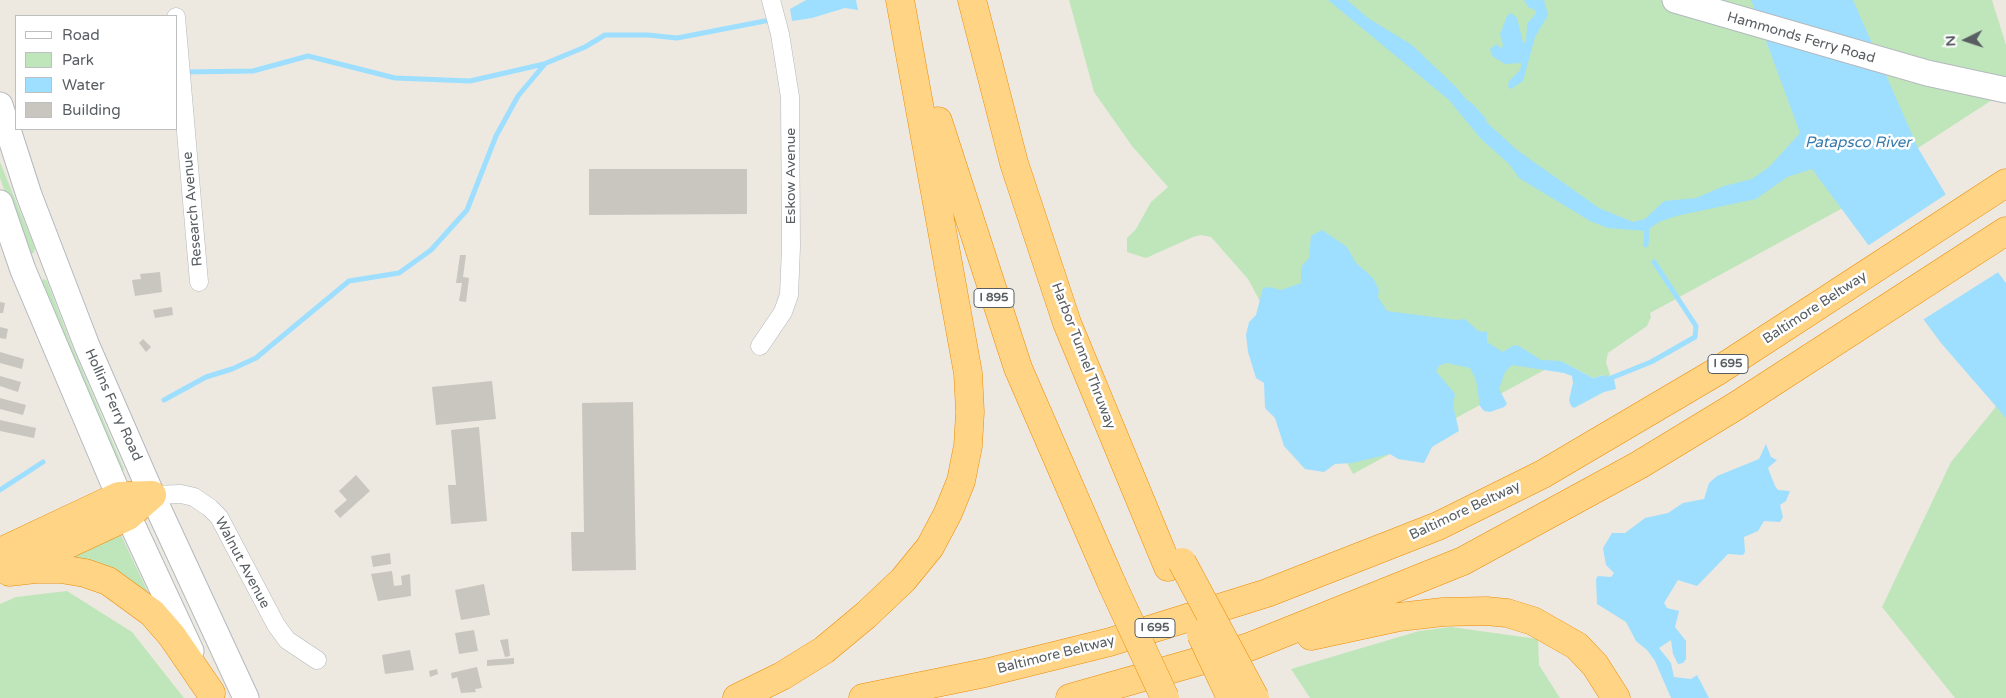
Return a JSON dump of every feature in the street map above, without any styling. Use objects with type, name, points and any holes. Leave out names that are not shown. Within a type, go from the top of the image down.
[{"type":"highway","points":[[737,698],[782,676],[824,650],[866,615],[903,580],[930,546],[948,513],[961,481],[968,446],[970,412],[968,373],[900,0]]},
{"type":"highway","name":"I 895","points":[[913,0],[934,110],[1014,359],[1112,584],[1165,698]]},
{"type":"highway","name":"Harbor Tunnel Thruway","points":[[972,0],[1014,163],[1067,323],[1111,429],[1175,564],[1232,698]]},
{"type":"highway","name":"Baltimore Beltway","points":[[862,698],[985,673],[1110,642],[1267,593],[1438,526],[1543,474],[1716,372],[2006,183]]},
{"type":"highway","name":"I 695","points":[[1070,698],[1248,647],[1463,561],[1639,465],[1736,406],[2006,231]]},
{"type":"highway","points":[[3,567],[124,506],[152,496]]},
{"type":"highway","points":[[1175,564],[1255,698]]},
{"type":"highway","points":[[3,567],[61,569],[85,573],[108,581],[152,614],[172,636],[212,696]]},
{"type":"highway","points":[[1248,647],[1399,618],[1443,612],[1486,611],[1507,613],[1533,621],[1577,646],[1604,677],[1616,698]]},
{"type":"street","name":"Research Avenue","points":[[175,0],[176,15]]},
{"type":"street","name":"Eskow Avenue","points":[[760,346],[783,312],[789,295],[792,247],[790,97],[780,34],[771,0]]},
{"type":"street","name":"Hammonds Ferry Road","points":[[1675,0],[1710,12],[1928,74],[2006,90]]},
{"type":"street","name":"Research Avenue","points":[[178,38],[199,282]]},
{"type":"street","name":"Hollins Ferry Road","points":[[0,105],[56,267],[87,346],[152,496],[246,698]]},
{"type":"street","name":"Hollins Ferry Road","points":[[0,203],[8,255],[212,696]]},
{"type":"street","name":"Walnut Avenue","points":[[152,496],[181,494],[194,497],[210,508],[219,517],[276,625],[287,640],[316,660]]},
{"type":"green space","points":[[1069,0],[1992,0],[2006,45],[2006,91],[1918,148],[1841,209],[1650,313],[1651,317],[1647,326],[1608,353],[1606,362],[1611,378],[1604,375],[1593,378],[1561,361],[1353,474],[1248,279],[1211,237],[1201,235],[1193,237],[1146,258],[1127,252],[1127,238],[1136,229],[1151,202],[1168,187],[1132,146],[1094,92]]},
{"type":"green space","points":[[0,162],[35,248],[31,255],[25,250],[0,178]]},
{"type":"green space","points":[[44,279],[47,281],[71,344],[124,469],[122,473],[40,281]]},
{"type":"green space","points":[[2006,366],[2006,698],[1955,698],[1882,607],[1951,462],[1995,408]]},
{"type":"green space","points":[[117,534],[121,535],[154,605],[61,561]]},
{"type":"green space","points":[[67,591],[132,632],[184,698],[0,698],[0,604],[16,597]]},
{"type":"green space","points":[[1451,627],[1538,639],[1539,665],[1560,698],[1310,698],[1291,669],[1419,631]]},
{"type":"water","points":[[806,0],[856,0],[858,10],[845,8],[812,18],[792,21],[790,9]]},
{"type":"water","name":"Patapsco River","points":[[1328,0],[1347,0],[1368,18],[1412,45],[1456,87],[1481,117],[1517,150],[1599,208],[1633,222],[1645,219],[1664,201],[1696,198],[1724,186],[1752,179],[1769,167],[1800,133],[1751,0],[1853,0],[1918,148],[1970,235],[2006,283],[2006,418],[1941,343],[1812,169],[1787,177],[1756,199],[1676,216],[1659,222],[1646,231],[1608,228],[1590,221],[1519,178],[1509,164],[1481,139],[1449,100]]},
{"type":"water","points":[[1524,0],[1544,0],[1548,15],[1535,37],[1523,81],[1511,89],[1508,87],[1509,81],[1520,70],[1522,63],[1505,64],[1492,56],[1490,49],[1496,44],[1501,48],[1503,46],[1500,34],[1507,16],[1511,13],[1517,18],[1523,42],[1526,43],[1527,24],[1536,13],[1535,10],[1528,7]]},
{"type":"water","points":[[1322,230],[1347,247],[1356,263],[1373,278],[1379,290],[1378,297],[1387,311],[1456,320],[1465,319],[1478,331],[1487,332],[1487,342],[1503,352],[1514,345],[1519,346],[1541,360],[1561,361],[1593,378],[1605,375],[1614,379],[1616,389],[1604,392],[1574,408],[1569,400],[1573,383],[1572,376],[1564,373],[1512,365],[1505,372],[1499,389],[1507,404],[1490,412],[1484,411],[1480,406],[1476,380],[1470,368],[1446,363],[1439,366],[1436,371],[1455,394],[1453,405],[1459,431],[1432,447],[1424,463],[1398,459],[1390,454],[1352,463],[1335,464],[1324,472],[1305,469],[1284,446],[1275,418],[1265,408],[1264,383],[1256,378],[1248,352],[1246,335],[1249,322],[1256,315],[1263,288],[1270,287],[1281,290],[1301,283],[1301,267],[1309,258],[1311,236]]},
{"type":"water","points":[[1766,444],[1771,457],[1777,460],[1768,468],[1775,486],[1778,490],[1790,491],[1786,501],[1780,505],[1783,517],[1780,522],[1764,521],[1758,531],[1744,537],[1745,552],[1743,555],[1728,554],[1697,586],[1678,580],[1664,603],[1667,608],[1679,611],[1675,627],[1686,641],[1686,659],[1683,663],[1678,664],[1673,654],[1671,640],[1659,648],[1671,663],[1674,677],[1691,679],[1697,675],[1709,698],[1671,698],[1655,661],[1647,650],[1636,641],[1626,622],[1597,604],[1596,579],[1598,576],[1611,577],[1614,573],[1606,565],[1603,548],[1612,533],[1625,533],[1645,518],[1668,513],[1683,503],[1704,499],[1709,483],[1717,476],[1759,459]]},
{"type":"pier","points":[[1948,193],[1972,233],[2000,271],[1921,321],[1866,247]]},
{"type":"building","points":[[589,169],[747,169],[747,214],[589,215]]},
{"type":"building","points":[[460,255],[466,255],[463,277],[469,278],[466,302],[459,301],[462,283],[456,283]]},
{"type":"building","points":[[160,272],[162,292],[135,296],[132,280],[141,279],[140,274]]},
{"type":"building","points":[[0,302],[5,303],[3,313],[0,313]]},
{"type":"building","points":[[172,307],[173,315],[155,318],[153,310]]},
{"type":"building","points":[[0,327],[8,329],[6,339],[0,338]]},
{"type":"building","points":[[143,339],[151,347],[146,352],[139,343]]},
{"type":"building","points":[[0,352],[24,359],[22,369],[0,363]]},
{"type":"building","points":[[0,376],[21,382],[18,392],[0,386]]},
{"type":"building","points":[[492,381],[496,419],[436,425],[432,387]]},
{"type":"building","points":[[0,398],[26,405],[23,415],[0,409]]},
{"type":"building","points":[[633,402],[636,570],[572,571],[571,532],[584,532],[582,403]]},
{"type":"building","points":[[0,420],[36,428],[34,438],[0,431]]},
{"type":"building","points":[[479,427],[487,521],[451,524],[448,485],[456,485],[451,430]]},
{"type":"building","points":[[356,475],[370,491],[340,518],[334,511],[347,500],[339,491]]},
{"type":"building","points":[[390,553],[391,564],[373,567],[371,556]]},
{"type":"building","points":[[392,571],[394,586],[402,585],[401,576],[410,574],[411,596],[378,601],[371,574]]},
{"type":"building","points":[[484,584],[490,615],[461,620],[455,590]]},
{"type":"building","points":[[474,630],[478,651],[459,654],[455,633]]},
{"type":"building","points":[[508,639],[510,656],[505,657],[500,640]]},
{"type":"building","points":[[410,650],[414,670],[385,674],[382,655]]},
{"type":"building","points":[[514,658],[514,664],[487,666],[487,660]]},
{"type":"building","points":[[477,667],[482,688],[475,689],[476,692],[461,693],[457,677],[452,679],[451,673]]},
{"type":"building","points":[[437,669],[438,674],[430,677],[429,671]]},
{"type":"waterway","points":[[183,72],[253,71],[308,56],[395,78],[470,81],[544,64],[585,47],[605,35],[648,35],[677,38],[765,21]]},
{"type":"waterway","points":[[164,400],[206,377],[232,369],[256,358],[349,281],[399,273],[431,250],[467,210],[496,136],[518,96],[544,65]]},
{"type":"waterway","points":[[1469,104],[1484,120]]},
{"type":"waterway","points":[[1646,245],[1647,226]]},
{"type":"waterway","points":[[1611,378],[1651,362],[1695,337],[1696,326],[1654,262]]},
{"type":"waterway","points":[[0,490],[43,462]]}]
